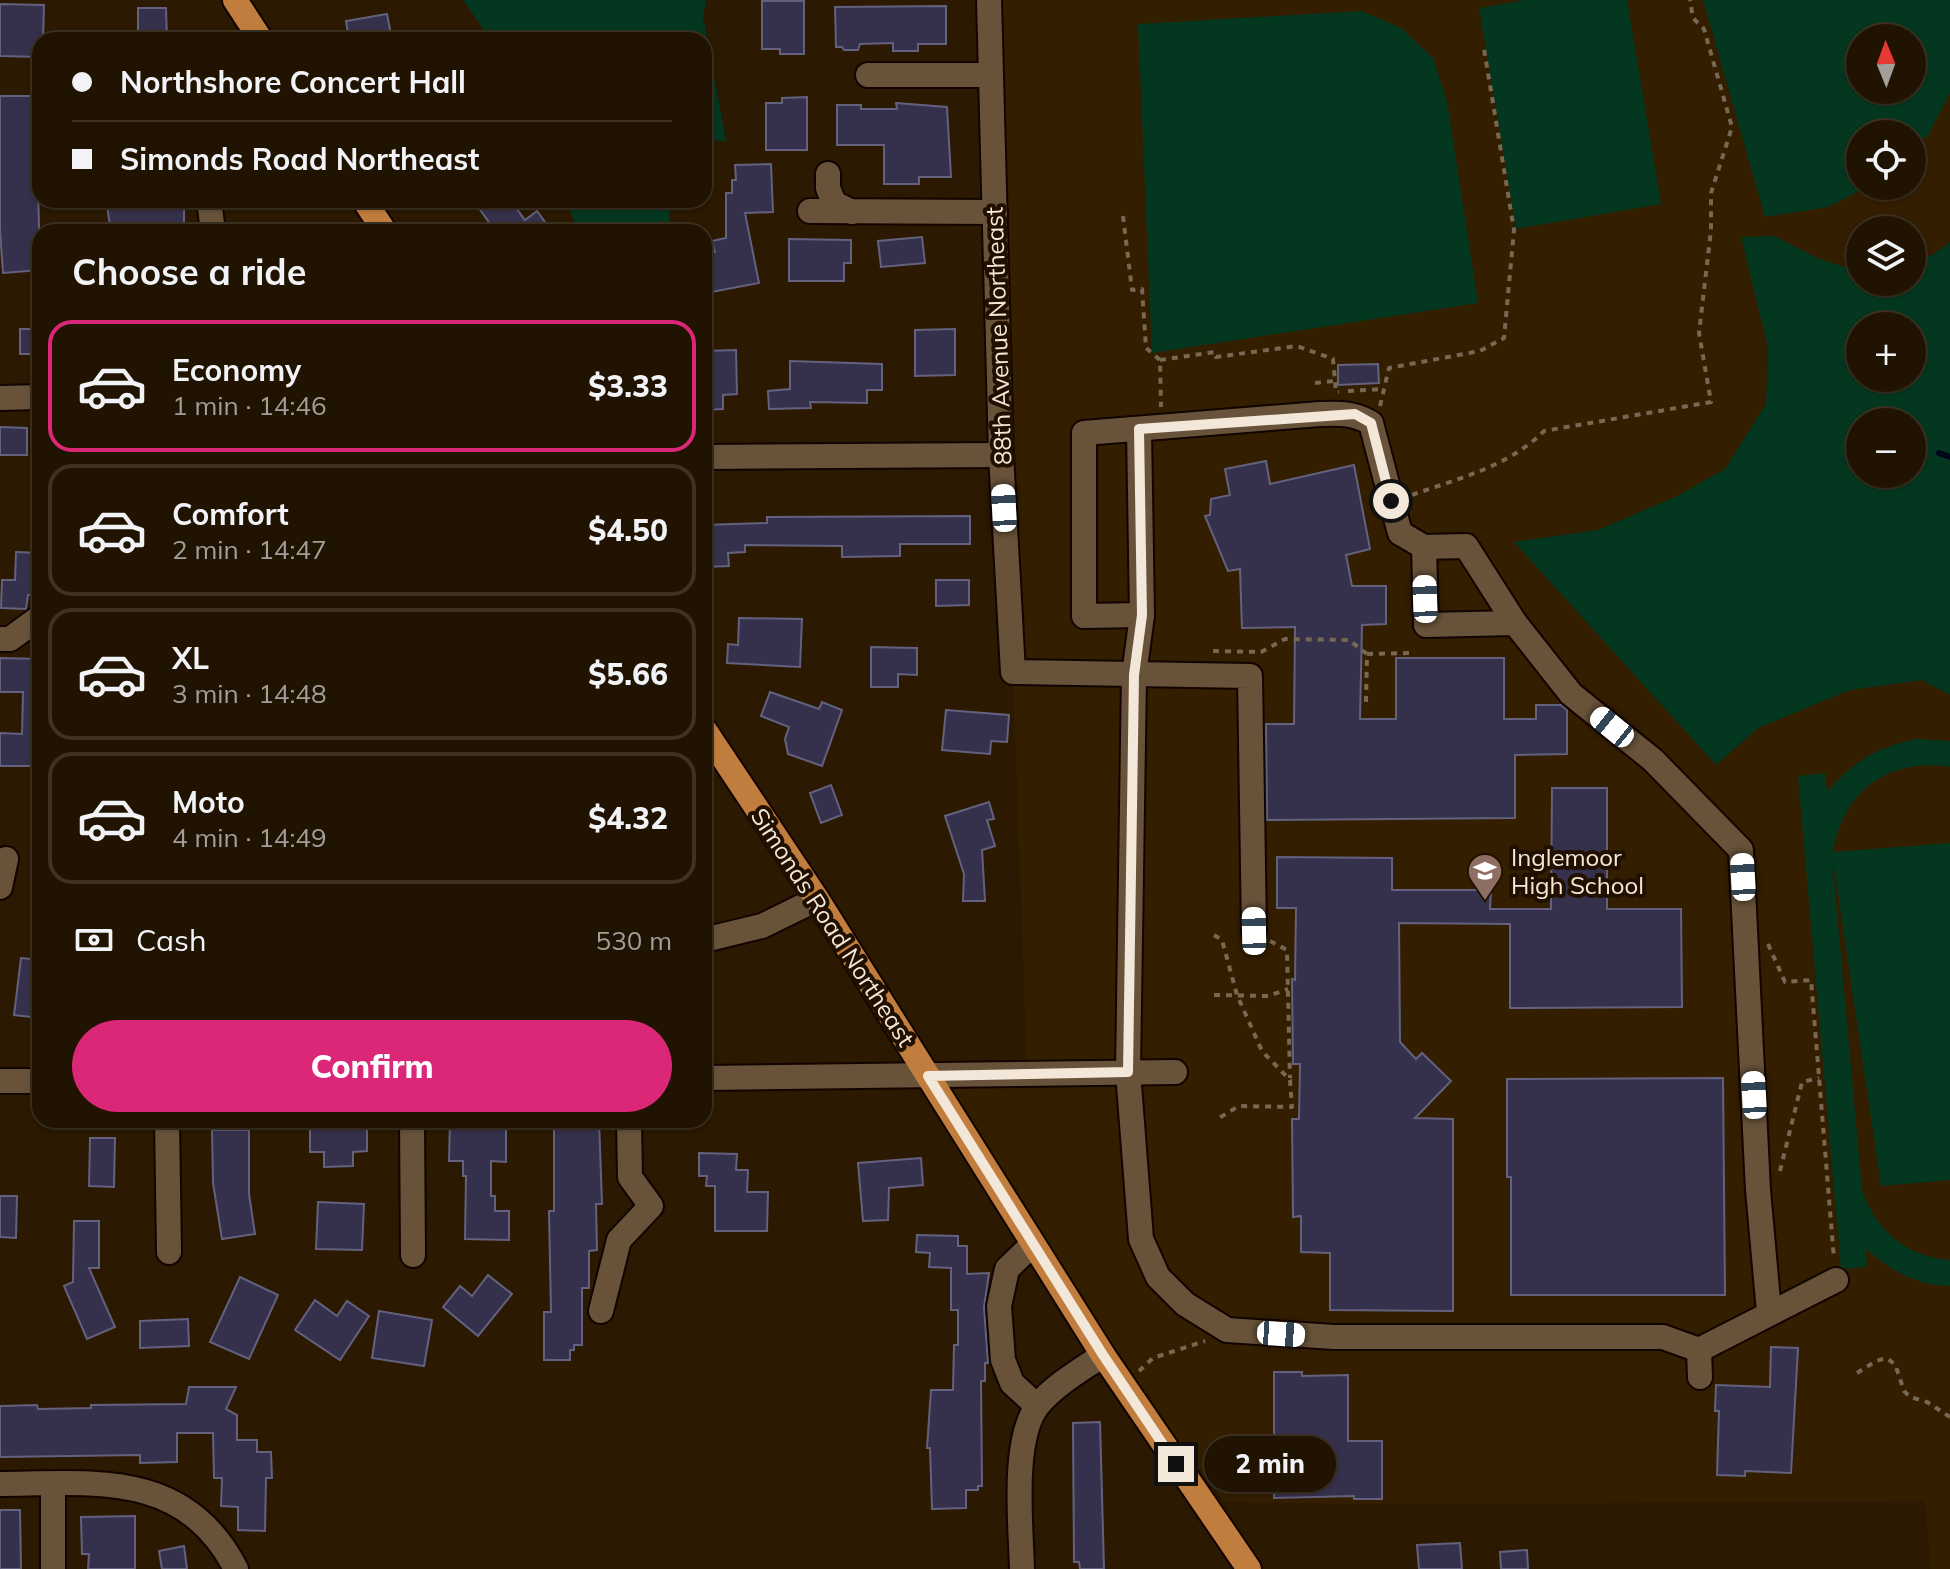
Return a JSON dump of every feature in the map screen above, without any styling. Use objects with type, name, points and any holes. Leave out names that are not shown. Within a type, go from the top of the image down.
[{"type":"main road","points":[[235,0],[256,32]]},
{"type":"main road","name":"Simonds Road Northeast","points":[[712,741],[817,899],[1103,1355],[1249,1569]]},
{"type":"street","name":"88th Avenue Northeast","points":[[989,0],[1001,455],[1013,672],[1134,675]]},
{"type":"street","points":[[868,75],[991,75]]},
{"type":"street","points":[[828,174],[828,188],[834,203],[852,212]]},
{"type":"street","points":[[810,211],[995,212]]},
{"type":"street","points":[[0,398],[32,397]]},
{"type":"street","points":[[1142,615],[1084,616],[1084,433],[1355,414],[1371,423],[1400,533],[1424,547],[1466,546],[1515,623],[1571,694],[1653,760],[1741,850],[1758,1190],[1769,1312]]},
{"type":"street","points":[[1139,429],[1142,615],[1134,675],[1128,1072],[1141,1239],[1158,1277],[1185,1304],[1227,1330],[1334,1337],[1663,1337],[1699,1350],[1836,1280]]},
{"type":"street","points":[[712,457],[1001,455]]},
{"type":"street","points":[[1424,547],[1426,625],[1515,623]]},
{"type":"street","points":[[0,639],[10,639],[32,623]]},
{"type":"street","points":[[1134,675],[1250,676],[1254,931]]},
{"type":"street","points":[[0,887],[6,859]]},
{"type":"street","points":[[712,938],[762,926],[817,899]]},
{"type":"street","points":[[712,1078],[1175,1072]]},
{"type":"street","points":[[0,1081],[32,1081]]},
{"type":"street","points":[[167,1128],[169,1252]]},
{"type":"street","points":[[412,1128],[413,1255]]},
{"type":"street","points":[[601,1311],[619,1240],[651,1206],[630,1177],[629,1128]]},
{"type":"street","points":[[1033,1244],[1007,1269],[999,1306],[1003,1360],[1012,1383],[1037,1406]]},
{"type":"street","points":[[1699,1350],[1700,1377]]},
{"type":"street","points":[[1022,1569],[1021,1462],[1024,1435],[1037,1406],[1055,1388],[1103,1355]]},
{"type":"street","points":[[0,1484],[122,1485],[156,1494],[194,1514],[228,1554],[236,1569]]},
{"type":"street","points":[[53,1484],[53,1569]]},
{"type":"path","points":[[1405,497],[1501,462],[1527,448],[1544,431],[1711,402],[1699,333],[1711,230],[1711,193],[1732,127],[1704,29],[1693,18],[1690,0]]},
{"type":"path","points":[[1380,408],[1389,368],[1480,351],[1504,338],[1514,230],[1484,49]]},
{"type":"path","points":[[1123,216],[1132,290],[1142,289],[1146,348],[1160,360],[1161,415]]},
{"type":"path","points":[[1160,360],[1215,352],[1216,357],[1297,346],[1333,359],[1336,392],[1383,389]]},
{"type":"path","points":[[1315,383],[1334,381]]},
{"type":"path","points":[[1213,651],[1261,652],[1285,639],[1349,640],[1367,654],[1411,653]]},
{"type":"path","points":[[1366,702],[1367,654]]},
{"type":"path","points":[[1219,1118],[1239,1106],[1292,1107],[1287,950],[1254,931]]},
{"type":"path","points":[[1214,935],[1222,940],[1237,995],[1262,1051],[1290,1080]]},
{"type":"path","points":[[1768,943],[1785,982],[1811,980],[1836,1280]]},
{"type":"path","points":[[1214,995],[1268,996],[1288,989]]},
{"type":"path","points":[[1758,1190],[1776,1188],[1802,1082],[1819,1078]]},
{"type":"path","points":[[1138,1371],[1153,1358],[1205,1341]]},
{"type":"path","points":[[1857,1373],[1886,1358],[1895,1364],[1904,1391],[1910,1397],[1927,1402],[1950,1417]]},
{"type":"shaded area","name":"Inglemoor High School","points":[[989,0],[1950,0],[1950,242],[1926,258],[1926,216],[1846,216],[1846,268],[1741,237],[1768,348],[1766,404],[1725,469],[1675,497],[1597,530],[1515,542],[1716,765],[1758,728],[1850,690],[1922,680],[1950,695],[1950,1569],[1931,1569],[1925,1501],[1405,1505],[1225,1502],[1122,1383],[928,1076],[1027,1072]]},
{"type":"green space","points":[[463,0],[706,0],[703,17],[706,32],[485,32]]},
{"type":"green space","points":[[1525,0],[1627,0],[1661,204],[1516,229],[1479,8]]},
{"type":"green space","points":[[1703,0],[1950,0],[1950,93],[1928,135],[1926,137],[1926,120],[1846,120],[1846,198],[1828,207],[1765,217]]},
{"type":"green space","points":[[1362,11],[1401,28],[1433,58],[1447,102],[1478,303],[1152,353],[1138,24]]},
{"type":"green space","points":[[712,66],[726,141],[712,140]]},
{"type":"green space","points":[[569,208],[670,208],[669,224],[575,224]]},
{"type":"green space","points":[[1774,236],[1817,258],[1846,267],[1846,296],[1926,296],[1926,257],[1950,242],[1950,695],[1922,680],[1850,690],[1758,728],[1716,765],[1514,542],[1598,530],[1675,497],[1725,469],[1766,404],[1768,348],[1741,237]]},
{"type":"green space","points":[[1917,739],[1950,741],[1950,767],[1907,767],[1872,783],[1847,812],[1838,830],[1833,852],[1950,843],[1950,1180],[1881,1186],[1833,860],[1833,868],[1862,1190],[1875,1217],[1895,1239],[1920,1253],[1950,1260],[1950,1286],[1915,1280],[1885,1264],[1866,1249],[1867,1267],[1841,1269],[1798,776],[1825,773],[1827,792],[1846,772],[1867,757],[1890,746]]},
{"type":"building","points":[[762,1],[804,1],[804,54],[780,54],[780,49],[762,49]]},
{"type":"building","points":[[0,4],[44,5],[43,32],[32,32],[32,57],[0,56]]},
{"type":"building","points":[[946,6],[946,44],[918,44],[918,51],[893,51],[893,43],[860,44],[858,50],[836,47],[835,7]]},
{"type":"building","points":[[138,8],[166,8],[167,32],[138,32]]},
{"type":"building","points":[[387,14],[390,32],[348,32],[346,21]]},
{"type":"building","points":[[0,96],[32,96],[32,208],[39,208],[39,224],[32,224],[32,271],[3,273]]},
{"type":"building","points":[[807,97],[807,150],[766,150],[766,103],[782,103],[782,98]]},
{"type":"building","points":[[896,103],[947,107],[951,177],[919,177],[919,184],[884,184],[884,145],[837,145],[837,105],[897,109]]},
{"type":"building","points":[[771,164],[773,212],[745,213],[759,283],[712,292],[712,253],[715,252],[712,241],[726,238],[726,193],[732,193],[732,180],[736,180],[735,165]]},
{"type":"building","points":[[107,208],[184,208],[184,224],[110,224]]},
{"type":"building","points":[[479,208],[516,208],[525,220],[537,211],[546,224],[490,224]]},
{"type":"building","points":[[922,237],[925,263],[881,267],[878,241]]},
{"type":"building","points":[[789,239],[851,240],[851,263],[844,263],[844,281],[789,281]]},
{"type":"building","points":[[20,329],[32,329],[32,354],[20,354]]},
{"type":"building","points":[[955,329],[955,375],[915,376],[915,330]]},
{"type":"building","points":[[736,350],[737,394],[723,395],[723,409],[712,410],[712,351]]},
{"type":"building","points":[[790,361],[882,364],[882,390],[867,390],[867,403],[810,402],[811,408],[769,409],[768,391],[790,389]]},
{"type":"building","points":[[1378,364],[1379,383],[1338,385],[1338,365]]},
{"type":"building","points":[[0,427],[27,428],[27,455],[0,455]]},
{"type":"building","points":[[1266,461],[1270,484],[1354,465],[1370,549],[1346,555],[1352,586],[1386,586],[1386,624],[1362,625],[1360,719],[1396,719],[1396,658],[1504,658],[1504,719],[1536,719],[1536,705],[1561,705],[1567,710],[1567,754],[1515,755],[1515,818],[1267,820],[1266,724],[1294,724],[1295,627],[1242,628],[1240,569],[1228,571],[1205,516],[1210,515],[1211,499],[1230,495],[1225,469]]},
{"type":"building","points":[[970,516],[970,544],[900,544],[900,556],[842,557],[842,546],[745,545],[745,552],[728,553],[729,566],[712,567],[712,525],[767,523],[767,517]]},
{"type":"building","points":[[16,552],[32,553],[32,595],[28,595],[26,609],[1,608],[2,580],[15,580]]},
{"type":"building","points":[[936,580],[969,580],[969,605],[936,606]]},
{"type":"building","points":[[739,618],[802,619],[800,667],[727,663],[728,644],[738,645]]},
{"type":"building","points":[[871,647],[917,648],[917,675],[898,674],[898,687],[871,687]]},
{"type":"building","points":[[0,658],[32,659],[32,766],[0,766],[0,733],[22,734],[23,692],[0,692]]},
{"type":"building","points":[[770,692],[819,709],[822,702],[842,710],[822,766],[788,754],[785,739],[789,727],[761,716]]},
{"type":"building","points":[[946,710],[1009,715],[1007,742],[991,741],[990,754],[942,750]]},
{"type":"building","points":[[831,785],[842,815],[821,823],[810,793]]},
{"type":"building","points":[[1552,788],[1607,788],[1607,909],[1681,909],[1682,1007],[1510,1008],[1510,924],[1399,923],[1400,1042],[1416,1059],[1422,1053],[1451,1081],[1415,1118],[1453,1119],[1453,1311],[1330,1310],[1330,1253],[1301,1252],[1301,1216],[1293,1217],[1292,1119],[1299,1119],[1300,1064],[1293,1064],[1292,979],[1295,980],[1296,908],[1277,908],[1277,857],[1392,858],[1392,890],[1491,890],[1490,909],[1551,909]]},
{"type":"building","points":[[989,802],[994,819],[987,820],[995,846],[982,850],[985,901],[963,901],[964,874],[945,816]]},
{"type":"building","points":[[21,958],[32,959],[32,1017],[14,1015]]},
{"type":"building","points":[[1723,1078],[1725,1295],[1511,1295],[1507,1079]]},
{"type":"building","points":[[310,1128],[367,1128],[367,1151],[353,1152],[353,1166],[324,1167],[324,1152],[310,1152]]},
{"type":"building","points":[[450,1128],[506,1128],[506,1162],[491,1161],[491,1196],[495,1196],[495,1211],[509,1211],[509,1240],[465,1239],[466,1176],[463,1176],[463,1161],[449,1161]]},
{"type":"building","points":[[554,1128],[599,1128],[602,1204],[596,1204],[597,1250],[589,1251],[589,1288],[582,1288],[582,1345],[574,1345],[574,1350],[570,1350],[570,1360],[544,1360],[544,1312],[551,1312],[549,1211],[554,1211]]},
{"type":"building","points":[[212,1130],[249,1130],[249,1194],[255,1234],[222,1239],[213,1183]]},
{"type":"building","points":[[90,1138],[115,1138],[114,1187],[89,1186]]},
{"type":"building","points":[[699,1153],[737,1154],[736,1170],[748,1170],[747,1192],[768,1192],[767,1231],[715,1231],[715,1186],[706,1186],[707,1176],[699,1176]]},
{"type":"building","points":[[921,1158],[923,1185],[889,1188],[888,1220],[863,1221],[858,1163]]},
{"type":"building","points":[[0,1196],[17,1196],[16,1238],[0,1237]]},
{"type":"building","points":[[318,1202],[364,1204],[362,1250],[316,1249]]},
{"type":"building","points":[[74,1221],[99,1221],[99,1268],[89,1268],[115,1327],[87,1339],[64,1286],[73,1282]]},
{"type":"building","points":[[917,1235],[958,1236],[958,1246],[967,1246],[967,1274],[989,1273],[984,1307],[988,1363],[985,1363],[985,1381],[981,1381],[982,1486],[978,1486],[978,1490],[966,1490],[966,1508],[932,1509],[930,1448],[927,1448],[931,1390],[953,1390],[958,1310],[951,1310],[951,1268],[929,1267],[930,1253],[916,1252]]},
{"type":"building","points":[[488,1275],[512,1294],[478,1336],[443,1307],[460,1286],[472,1296]]},
{"type":"building","points":[[240,1277],[278,1295],[249,1359],[210,1342]]},
{"type":"building","points":[[315,1300],[337,1316],[347,1301],[369,1316],[340,1360],[295,1330]]},
{"type":"building","points":[[379,1311],[432,1320],[424,1366],[372,1358]]},
{"type":"building","points":[[188,1319],[189,1346],[140,1348],[140,1321]]},
{"type":"building","points":[[1771,1347],[1798,1348],[1791,1473],[1745,1471],[1745,1476],[1717,1475],[1719,1411],[1715,1411],[1716,1385],[1770,1387]]},
{"type":"building","points":[[1274,1372],[1302,1372],[1302,1376],[1348,1375],[1348,1441],[1382,1441],[1382,1499],[1354,1499],[1354,1496],[1274,1498]]},
{"type":"building","points":[[189,1387],[236,1387],[226,1409],[237,1415],[237,1440],[257,1440],[257,1452],[271,1452],[272,1478],[266,1478],[265,1531],[238,1530],[238,1507],[221,1506],[222,1478],[214,1478],[213,1433],[177,1433],[177,1462],[140,1463],[140,1455],[0,1457],[0,1406],[37,1405],[38,1409],[186,1404]]},
{"type":"building","points":[[1100,1422],[1104,1569],[1080,1569],[1079,1562],[1074,1562],[1073,1423]]},
{"type":"building","points":[[0,1510],[20,1510],[21,1569],[0,1569]]},
{"type":"building","points":[[135,1516],[135,1569],[88,1569],[89,1554],[82,1554],[81,1517]]},
{"type":"building","points":[[1460,1543],[1462,1569],[1419,1569],[1417,1545]]},
{"type":"building","points":[[184,1546],[187,1569],[162,1569],[159,1551]]},
{"type":"building","points":[[1527,1550],[1528,1569],[1501,1569],[1500,1552]]},
{"type":"waterway","points":[[1939,453],[1950,457]]},
{"type":"place","name":"Inglemoor High School","points":[[1485,902]]},
{"type":"route","points":[[1176,1464],[1103,1355],[928,1076],[1128,1072],[1134,675],[1142,615],[1139,429],[1333,413],[1355,414],[1371,423],[1391,501]]}]
